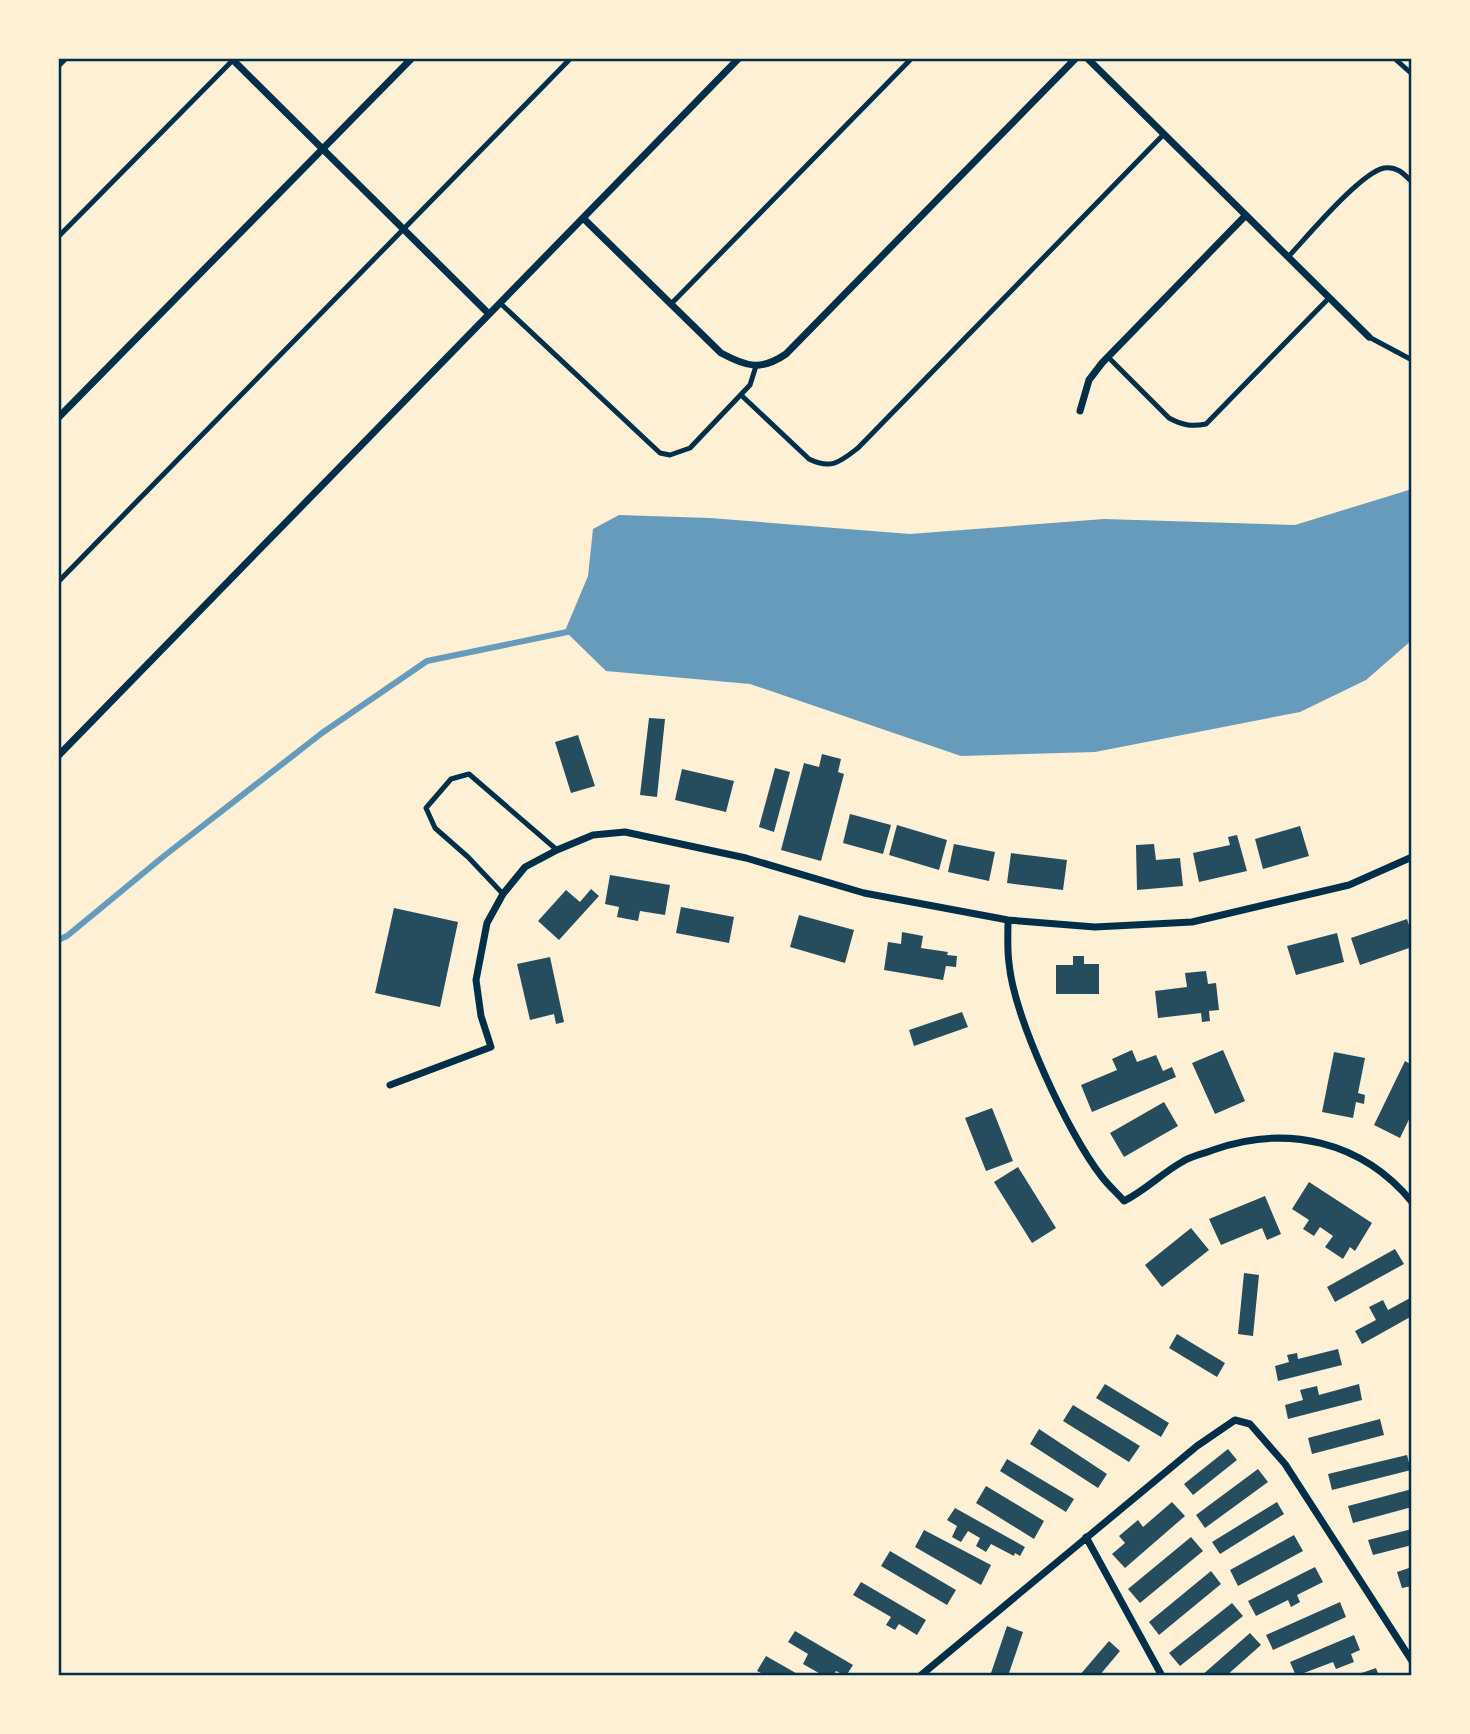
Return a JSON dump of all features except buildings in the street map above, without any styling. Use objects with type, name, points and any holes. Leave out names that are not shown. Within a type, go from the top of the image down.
[{"type":"street","points":[[58,65],[65,58]]},
{"type":"street","points":[[233,58],[489,314]]},
{"type":"street","points":[[58,418],[412,58]]},
{"type":"street","points":[[58,756],[739,58]]},
{"type":"street","points":[[583,218],[721,353],[737,362],[756,366],[771,364],[786,354],[1076,58]]},
{"type":"street","points":[[1087,58],[1369,337]]},
{"type":"street","points":[[1080,411],[1089,380],[1108,357],[1245,215]]},
{"type":"street","points":[[390,1085],[491,1047],[481,1016],[476,980],[487,923],[503,894],[525,867],[556,850],[593,835],[625,832],[746,858],[864,893],[1008,920],[1095,927],[1192,922],[1349,885],[1412,857]]},
{"type":"street","points":[[1008,920],[1009,965],[1023,1023],[1081,1146],[1102,1177],[1124,1201],[1141,1193],[1183,1161],[1239,1141],[1278,1137],[1318,1142],[1362,1158],[1397,1184],[1412,1202]]},
{"type":"street","points":[[920,1676],[1197,1446],[1235,1420],[1250,1424],[1285,1464],[1412,1661]]},
{"type":"street","points":[[1086,1538],[1162,1676]]},
{"type":"lane","points":[[58,237],[233,58]]},
{"type":"lane","points":[[58,582],[571,58]]},
{"type":"lane","points":[[671,304],[912,58]]},
{"type":"lane","points":[[1394,58],[1412,74]]},
{"type":"lane","points":[[741,395],[809,460],[832,464],[845,458],[858,448],[1164,134]]},
{"type":"lane","points":[[1288,257],[1363,179],[1382,168],[1393,168],[1402,172],[1412,182]]},
{"type":"lane","points":[[1108,357],[1169,418],[1180,424],[1206,424],[1329,298]]},
{"type":"lane","points":[[500,303],[660,453],[670,456],[690,448],[750,386],[756,366]]},
{"type":"lane","points":[[1369,337],[1412,360]]},
{"type":"lane","points":[[503,894],[435,828],[426,808],[452,779],[469,774],[556,850]]},
{"type":"water","points":[[1412,489],[1412,640],[1366,680],[1300,712],[1095,752],[961,756],[750,684],[606,671],[565,631],[588,576],[593,529],[619,515],[710,518],[910,534],[1104,519],[1295,525]]},
{"type":"waterway","points":[[58,940],[67,936],[164,856],[322,733],[427,661],[572,631]]}]
